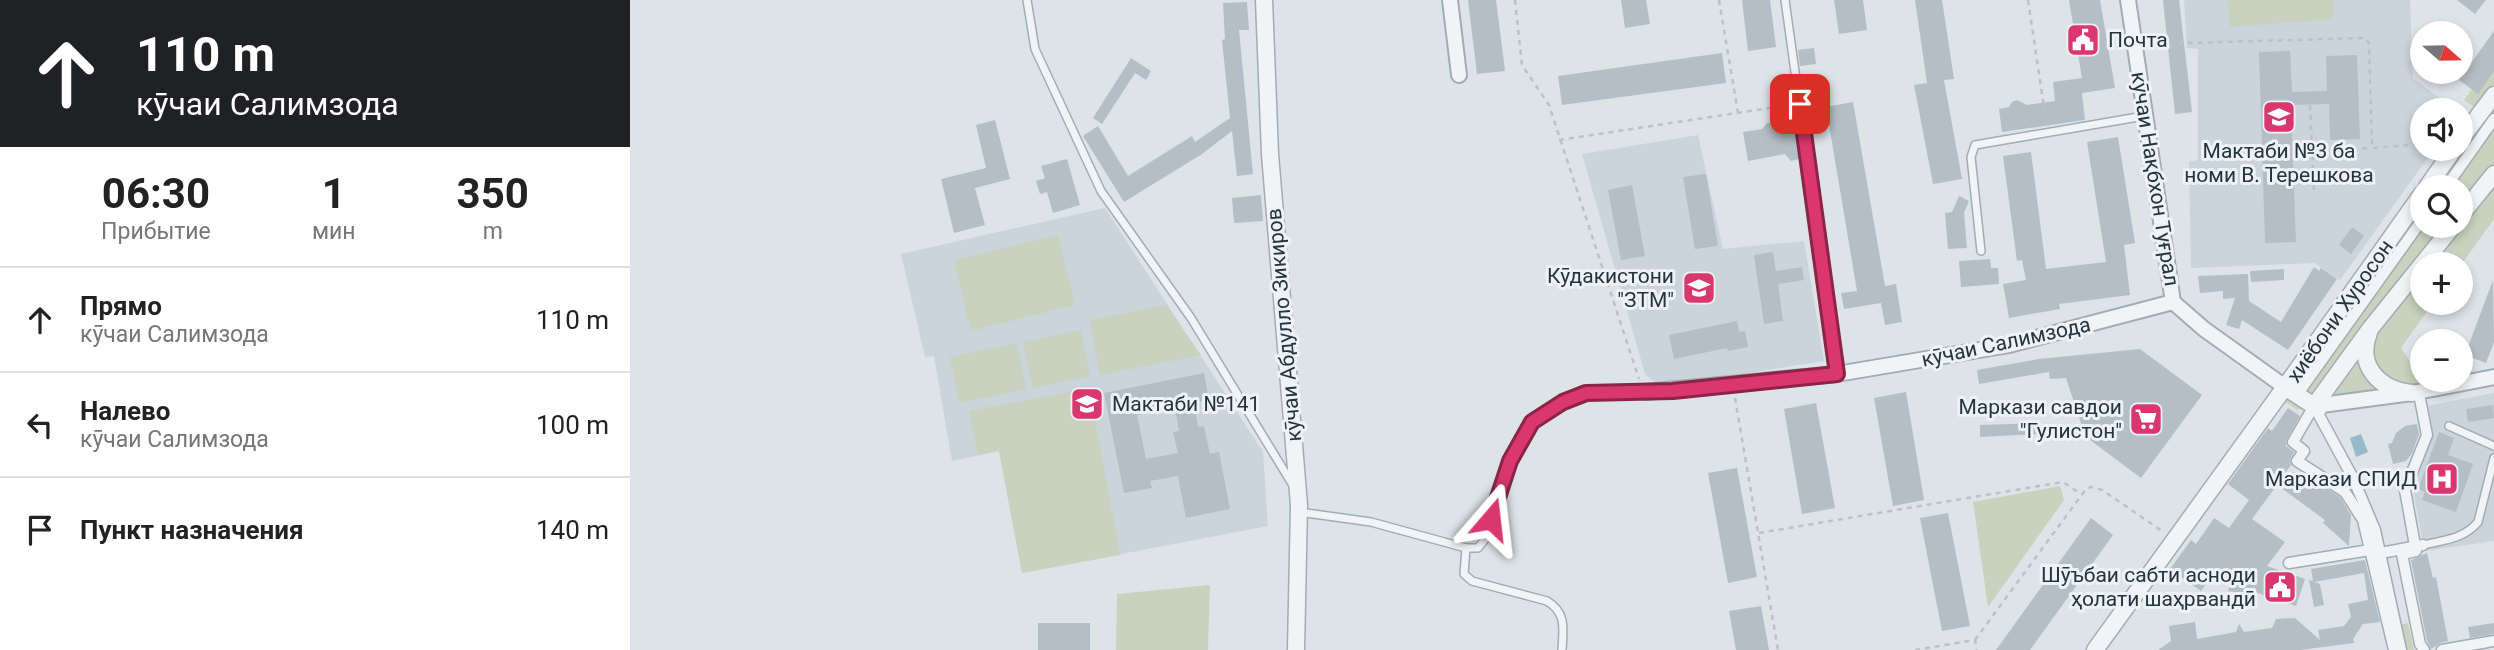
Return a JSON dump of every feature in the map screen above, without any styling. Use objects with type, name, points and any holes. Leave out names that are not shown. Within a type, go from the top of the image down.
[{"type":"street","name":"кӯчаи Абдулло Зикиров","points":[[1264,0],[1270,154],[1299,512],[1296,650]]},
{"type":"street","points":[[1450,0],[1459,75]]},
{"type":"street","name":"кӯчаи Нақбхон Туғрал","points":[[2128,0],[2173,302],[2204,329],[2291,391]]},
{"type":"street","points":[[2473,123],[2494,95]]},
{"type":"street","points":[[2454,175],[2494,119]]},
{"type":"street","points":[[2473,200],[2494,174]]},
{"type":"street","name":"хиёбони Хуросон","points":[[2410,212],[2291,391],[2314,406],[2370,329],[2443,238]]},
{"type":"street","points":[[2095,650],[2410,236]]},
{"type":"street","name":"кӯчаи Салимзода","points":[[1645,391],[1837,374],[2009,345],[2173,302]]},
{"type":"street","points":[[2370,329],[2365,349],[2372,375],[2392,389],[2412,393]]},
{"type":"street","points":[[2402,650],[2380,551],[2361,495],[2314,406],[2412,393],[2494,377]]},
{"type":"street","points":[[2395,650],[2363,520],[2345,492],[2297,461],[2304,451],[2293,442],[2311,411],[2419,394],[2427,435],[2405,490],[2416,551],[2402,554],[2420,644],[2424,650]]},
{"type":"street","points":[[2289,564],[2423,545]]},
{"type":"street","points":[[2109,650],[2113,628]]},
{"type":"street","points":[[2442,650],[2494,641]]},
{"type":"lane","points":[[1027,0],[1035,49],[1101,191],[1191,318],[1298,494]]},
{"type":"lane","points":[[1785,0],[1837,374]]},
{"type":"lane","points":[[1981,251],[1971,157],[1973,147],[1981,143],[2144,116]]},
{"type":"lane","points":[[1299,512],[1371,522],[1466,548],[1478,548],[1483,544],[1510,461],[1532,422],[1563,402],[1586,393],[1645,391]]},
{"type":"lane","points":[[2449,426],[2494,446]]},
{"type":"lane","points":[[2423,545],[2459,537],[2472,530],[2482,513],[2494,458]]},
{"type":"lane","points":[[2485,497],[2494,500]]},
{"type":"lane","points":[[1466,548],[1464,574],[1472,581],[1547,601],[1557,607],[1563,621],[1562,650]]},
{"type":"path","points":[[1515,0],[1522,65],[1549,105],[1633,364],[1645,391]]},
{"type":"path","points":[[1718,0],[1738,113]]},
{"type":"path","points":[[2028,0],[2048,133]]},
{"type":"path","points":[[2135,48],[2186,43],[2365,38],[2369,43],[2372,148]]},
{"type":"path","points":[[1559,140],[1800,104]]},
{"type":"path","points":[[2310,104],[2314,191]]},
{"type":"path","points":[[2312,151],[2410,145]]},
{"type":"path","points":[[1732,385],[1779,650]]},
{"type":"path","points":[[1759,533],[2063,482],[2081,494]]},
{"type":"path","points":[[1915,650],[1975,640],[2081,494],[2091,487],[2102,490],[2176,541]]},
{"type":"path","points":[[1975,640],[1977,650]]},
{"type":"shaded area","points":[[2184,0],[2410,0],[2410,84],[2421,84],[2440,98],[2410,98],[2410,161],[2425,161],[2415,175],[2410,175],[2410,182],[2340,280],[2314,263],[2191,268],[2189,162],[2198,160],[2198,49],[2187,48]]},
{"type":"shaded area","points":[[1698,135],[1723,249],[1804,241],[1824,361],[1660,387],[1645,374],[1582,154]]},
{"type":"shaded area","name":"Мактаби №141","points":[[1105,208],[1263,452],[1268,526],[1022,573],[999,451],[952,461],[934,356],[925,357],[901,254]]},
{"type":"shaded area","points":[[2494,393],[2494,541],[2424,551],[2413,489],[2433,437],[2426,406]]},
{"type":"green space","points":[[2228,0],[2333,0],[2334,19],[2230,27]]},
{"type":"green space","points":[[2494,59],[2494,219],[2470,252],[2410,252],[2410,315],[2424,315],[2415,329],[2410,329],[2410,335],[2401,348],[2410,361],[2410,385],[2297,410],[2281,399],[2410,222],[2410,238],[2473,238],[2473,175],[2444,175],[2454,161],[2473,161],[2473,135],[2487,116],[2473,106],[2473,98],[2465,98]]},
{"type":"green space","points":[[1058,235],[1075,305],[971,331],[954,260]]},
{"type":"green space","points":[[1166,305],[1201,355],[1100,375],[1090,320]]},
{"type":"green space","points":[[1081,330],[1090,376],[1033,388],[1023,342]]},
{"type":"green space","points":[[1017,343],[1026,389],[959,403],[950,357]]},
{"type":"green space","points":[[1089,388],[1120,555],[1022,573],[999,451],[978,455],[969,411]]},
{"type":"green space","points":[[2060,486],[2064,500],[1988,607],[1973,502]]},
{"type":"green space","points":[[1210,585],[1208,650],[1116,650],[1117,594]]},
{"type":"green space","points":[[2408,623],[2414,650],[2404,650],[2399,625]]},
{"type":"water","points":[[2361,434],[2368,452],[2356,457],[2350,438]]},
{"type":"building","points":[[1468,0],[1496,0],[1505,71],[1477,74]]},
{"type":"building","points":[[1621,0],[1646,0],[1650,24],[1625,28]]},
{"type":"building","points":[[1742,0],[1770,0],[1776,47],[1748,51]]},
{"type":"building","points":[[1834,0],[1863,0],[1867,30],[1839,34]]},
{"type":"building","points":[[1915,0],[1942,0],[1954,79],[1944,80],[1962,179],[1933,184],[1914,85],[1927,83]]},
{"type":"building","points":[[2069,0],[2100,0],[2115,88],[2082,93],[2085,120],[2002,132],[1999,109],[2009,107],[2017,100],[2027,105],[2055,101],[2053,82],[2082,78]]},
{"type":"building","points":[[2163,0],[2179,0],[2192,112],[2175,114]]},
{"type":"building","points":[[2457,0],[2486,0],[2475,14]]},
{"type":"building","points":[[1247,2],[1249,30],[1239,30],[1253,174],[1237,176],[1232,131],[1202,154],[1124,202],[1083,136],[1098,126],[1128,176],[1192,136],[1195,142],[1230,118],[1222,40],[1225,39],[1223,3]]},
{"type":"building","points":[[2494,31],[2494,71],[2478,94],[2464,84],[2473,84],[2473,60]]},
{"type":"building","points":[[1814,48],[1816,64],[1800,66],[1798,50]]},
{"type":"building","points":[[2290,51],[2292,92],[2327,91],[2326,56],[2357,55],[2360,139],[2330,140],[2329,104],[2291,105],[2296,242],[2265,243],[2259,52]]},
{"type":"building","points":[[1722,53],[1726,83],[1562,105],[1558,76]]},
{"type":"building","points":[[1131,58],[1151,71],[1146,80],[1135,73],[1102,124],[1093,118]]},
{"type":"building","points":[[1853,102],[1885,286],[1896,284],[1902,322],[1885,325],[1881,303],[1844,309],[1841,293],[1857,291],[1826,107]]},
{"type":"building","points":[[995,120],[1010,179],[975,188],[985,225],[954,233],[941,179],[986,168],[976,125]]},
{"type":"building","points":[[1767,123],[1774,127],[1794,123],[1799,159],[1791,161],[1785,154],[1748,161],[1743,132],[1762,129]]},
{"type":"building","points":[[2118,137],[2135,243],[2124,245],[2130,295],[2059,304],[2060,309],[2009,318],[2003,284],[2026,280],[2022,260],[2017,261],[2003,156],[2031,152],[2046,269],[2106,262],[2087,142]]},
{"type":"building","points":[[1067,159],[1080,205],[1053,213],[1047,192],[1040,194],[1036,181],[1045,178],[1041,166]]},
{"type":"building","points":[[1706,174],[1718,246],[1695,249],[1683,177]]},
{"type":"building","points":[[1632,185],[1645,256],[1621,260],[1608,190]]},
{"type":"building","points":[[1261,195],[1263,221],[1234,223],[1232,198]]},
{"type":"building","points":[[1959,196],[1969,201],[1964,213],[1967,248],[1948,249],[1945,213],[1952,212]]},
{"type":"building","points":[[2352,227],[2364,236],[2351,254],[2339,245]]},
{"type":"building","points":[[1773,252],[1776,271],[1802,267],[1804,280],[1778,284],[1783,321],[1764,324],[1754,255]]},
{"type":"building","points":[[1990,259],[1991,268],[1998,268],[1999,284],[1961,287],[1959,261]]},
{"type":"building","points":[[2314,267],[2319,271],[2321,268],[2337,279],[2288,350],[2242,320],[2239,329],[2226,325],[2235,298],[2223,299],[2223,291],[2200,293],[2198,276],[2248,274],[2249,301],[2281,322]]},
{"type":"building","points":[[2284,269],[2284,280],[2251,282],[2250,271]]},
{"type":"building","points":[[2493,280],[2494,342],[2486,363],[2473,358],[2473,334]]},
{"type":"building","points":[[1737,321],[1739,332],[1745,331],[1748,347],[1728,351],[1727,348],[1674,359],[1669,335]]},
{"type":"building","points":[[2140,349],[2202,395],[2141,478],[2082,434],[2084,432],[2066,378],[2050,379],[2049,372],[1979,384],[1977,370],[2039,359]]},
{"type":"building","points":[[1204,373],[1209,400],[1194,403],[1198,427],[1204,426],[1210,454],[1219,452],[1230,509],[1186,518],[1178,476],[1150,481],[1152,488],[1124,493],[1104,393]],"holes":[[[1175,408],[1179,431],[1173,432],[1178,453],[1146,459],[1137,415]]]},
{"type":"building","points":[[1906,392],[1924,500],[1893,506],[1874,398]]},
{"type":"building","points":[[1816,403],[1835,508],[1802,514],[1784,409]]},
{"type":"building","points":[[2493,405],[2494,418],[2468,422],[2466,409]]},
{"type":"building","points":[[2288,408],[2300,416],[2286,441],[2286,446],[2294,452],[2291,465],[2285,473],[2301,472],[2340,497],[2351,515],[2349,546],[2323,523],[2325,520],[2277,485],[2252,519],[2285,542],[2267,566],[2305,579],[2296,606],[2249,590],[2245,594],[2228,591],[2231,581],[2216,569],[2201,591],[2170,569],[2191,540],[2196,544],[2214,518],[2229,528],[2249,500],[2228,484],[2268,428],[2272,431]]},
{"type":"building","points":[[2040,423],[2041,434],[1980,437],[1980,425]]},
{"type":"building","points":[[2417,424],[2419,434],[2412,453],[2406,461],[2393,464],[2388,444],[2392,443],[2396,433],[2405,426]]},
{"type":"building","points":[[2439,432],[2454,438],[2448,455],[2473,464],[2456,512],[2422,500],[2425,492],[2418,489]]},
{"type":"building","points":[[1737,468],[1757,577],[1728,583],[1708,473]]},
{"type":"building","points":[[1948,513],[1970,626],[1942,631],[1920,518]]},
{"type":"building","points":[[2091,518],[2113,535],[2030,650],[1996,650]]},
{"type":"building","points":[[2427,553],[2433,578],[2436,577],[2448,641],[2431,649],[2427,641],[2411,560]]},
{"type":"building","points":[[2365,560],[2380,622],[2363,624],[2353,639],[2354,643],[2300,650],[2158,650],[2171,641],[2169,626],[2195,622],[2197,639],[2236,632],[2239,624],[2244,632],[2272,628],[2276,619],[2295,618],[2320,640],[2318,630],[2344,626],[2351,617],[2348,604],[2368,600],[2364,573],[2314,582],[2320,584],[2324,605],[2314,607],[2309,580],[2313,581],[2311,569]]},
{"type":"building","points":[[1761,606],[1769,650],[1736,650],[1729,611]]},
{"type":"building","points":[[1038,623],[1090,623],[1090,650],[1038,650]]},
{"type":"building","points":[[2494,623],[2494,634],[2470,638],[2468,627]]},
{"type":"place","name":"Почта","points":[[2083,40]]},
{"type":"place","name":"Мактаби №3 ба номи В. Терешкова","points":[[2279,117]]},
{"type":"place","name":"Кӯдакистони \"ЗТМ\"","points":[[1699,288]]},
{"type":"place","name":"Мактаби №141","points":[[1087,404]]},
{"type":"place","name":"Маркази савдои \"Гулистон\"","points":[[2146,419]]},
{"type":"place","name":"Маркази СПИД","points":[[2442,479]]},
{"type":"place","name":"Шӯъбаи сабти асноди ҳолати шаҳрвандӣ","points":[[2280,587]]},
{"type":"route","points":[[1491,519],[1510,461],[1522,437],[1532,422],[1563,402],[1586,393],[1673,391],[1837,374],[1800,104]]}]
